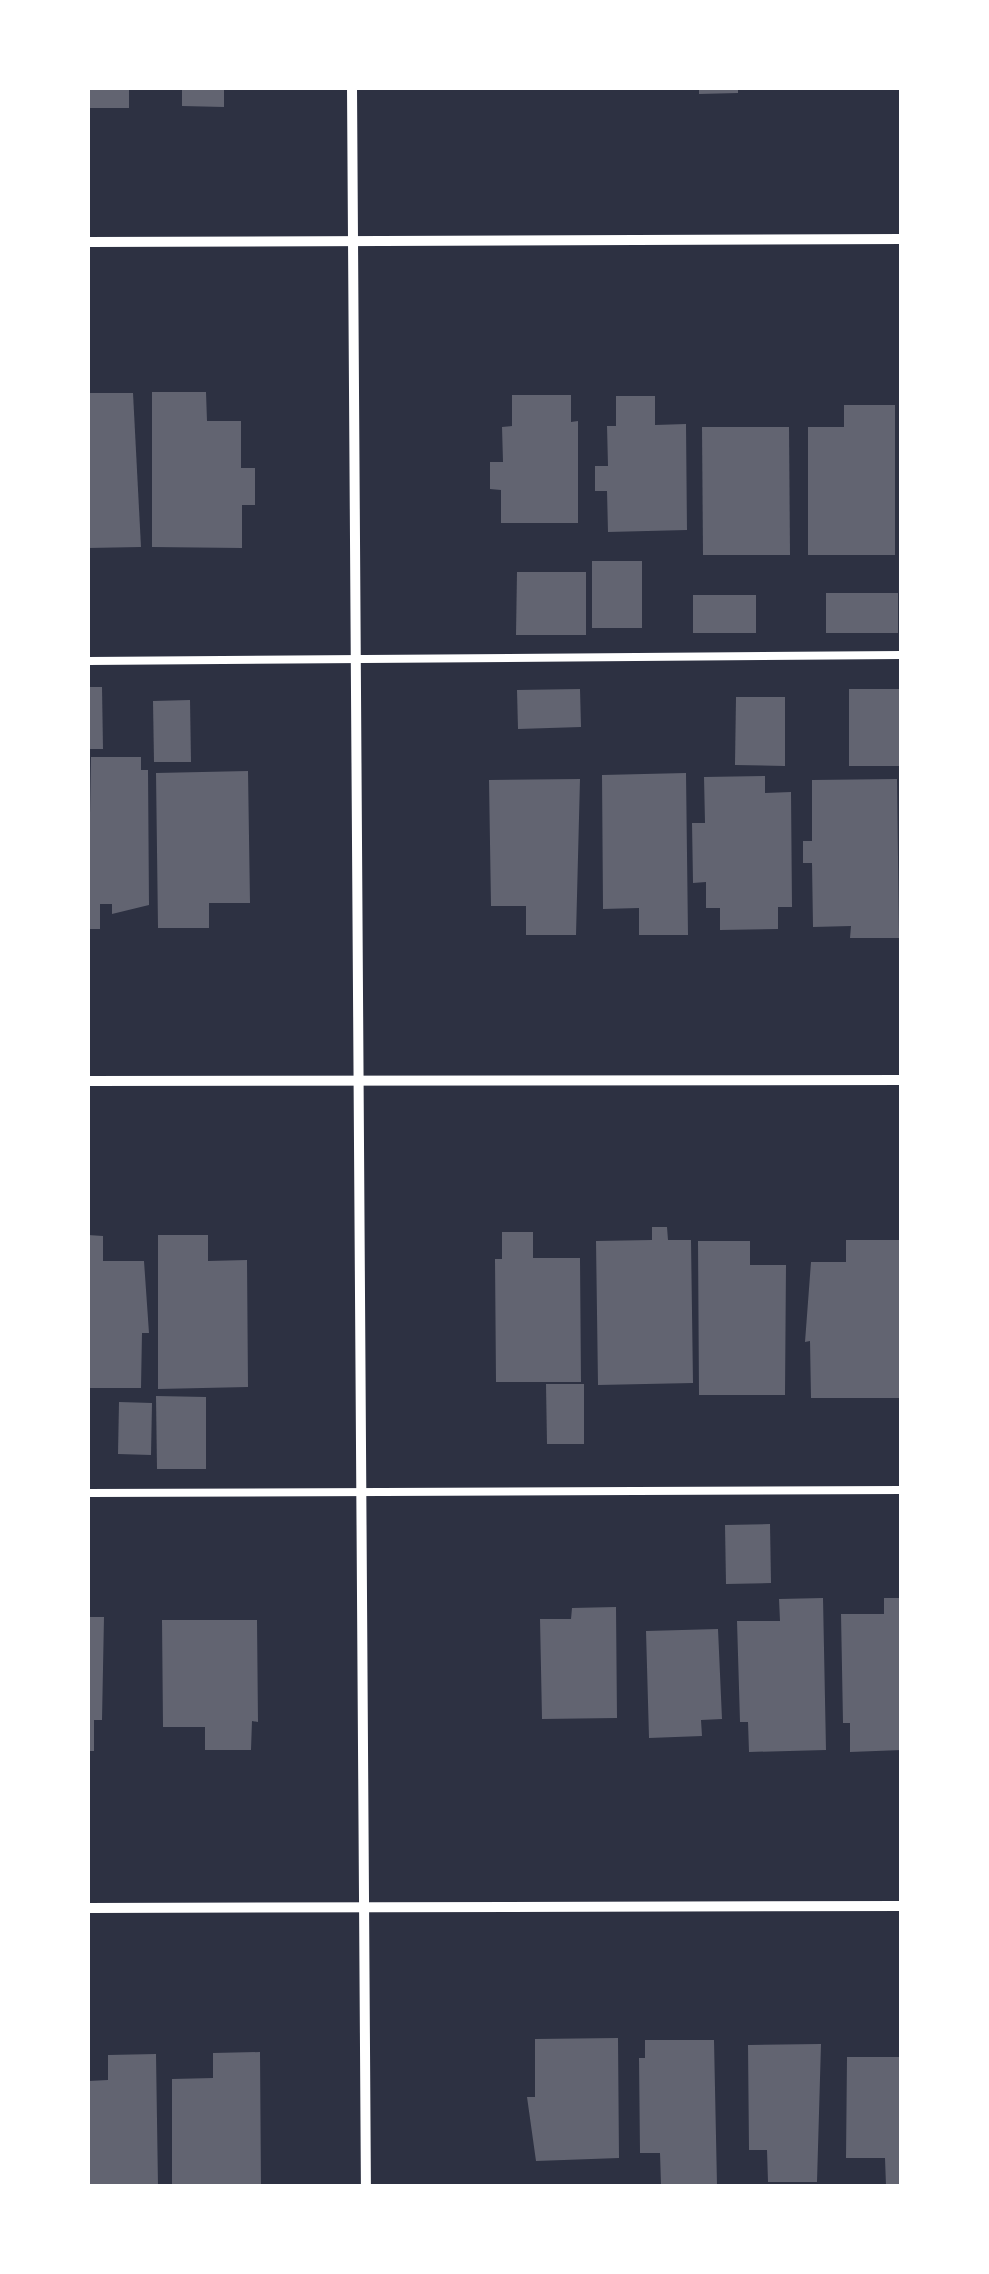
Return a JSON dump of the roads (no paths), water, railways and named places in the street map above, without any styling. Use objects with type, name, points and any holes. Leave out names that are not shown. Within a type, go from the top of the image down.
[{"type":"street","points":[[352,88],[366,2186]]},
{"type":"street","points":[[88,242],[902,239]]},
{"type":"street","points":[[88,1082],[902,1080]]},
{"type":"street","points":[[88,1908],[902,1906]]},
{"type":"lane","points":[[88,661],[354,654],[902,656]]},
{"type":"lane","points":[[88,1493],[902,1490]]}]
